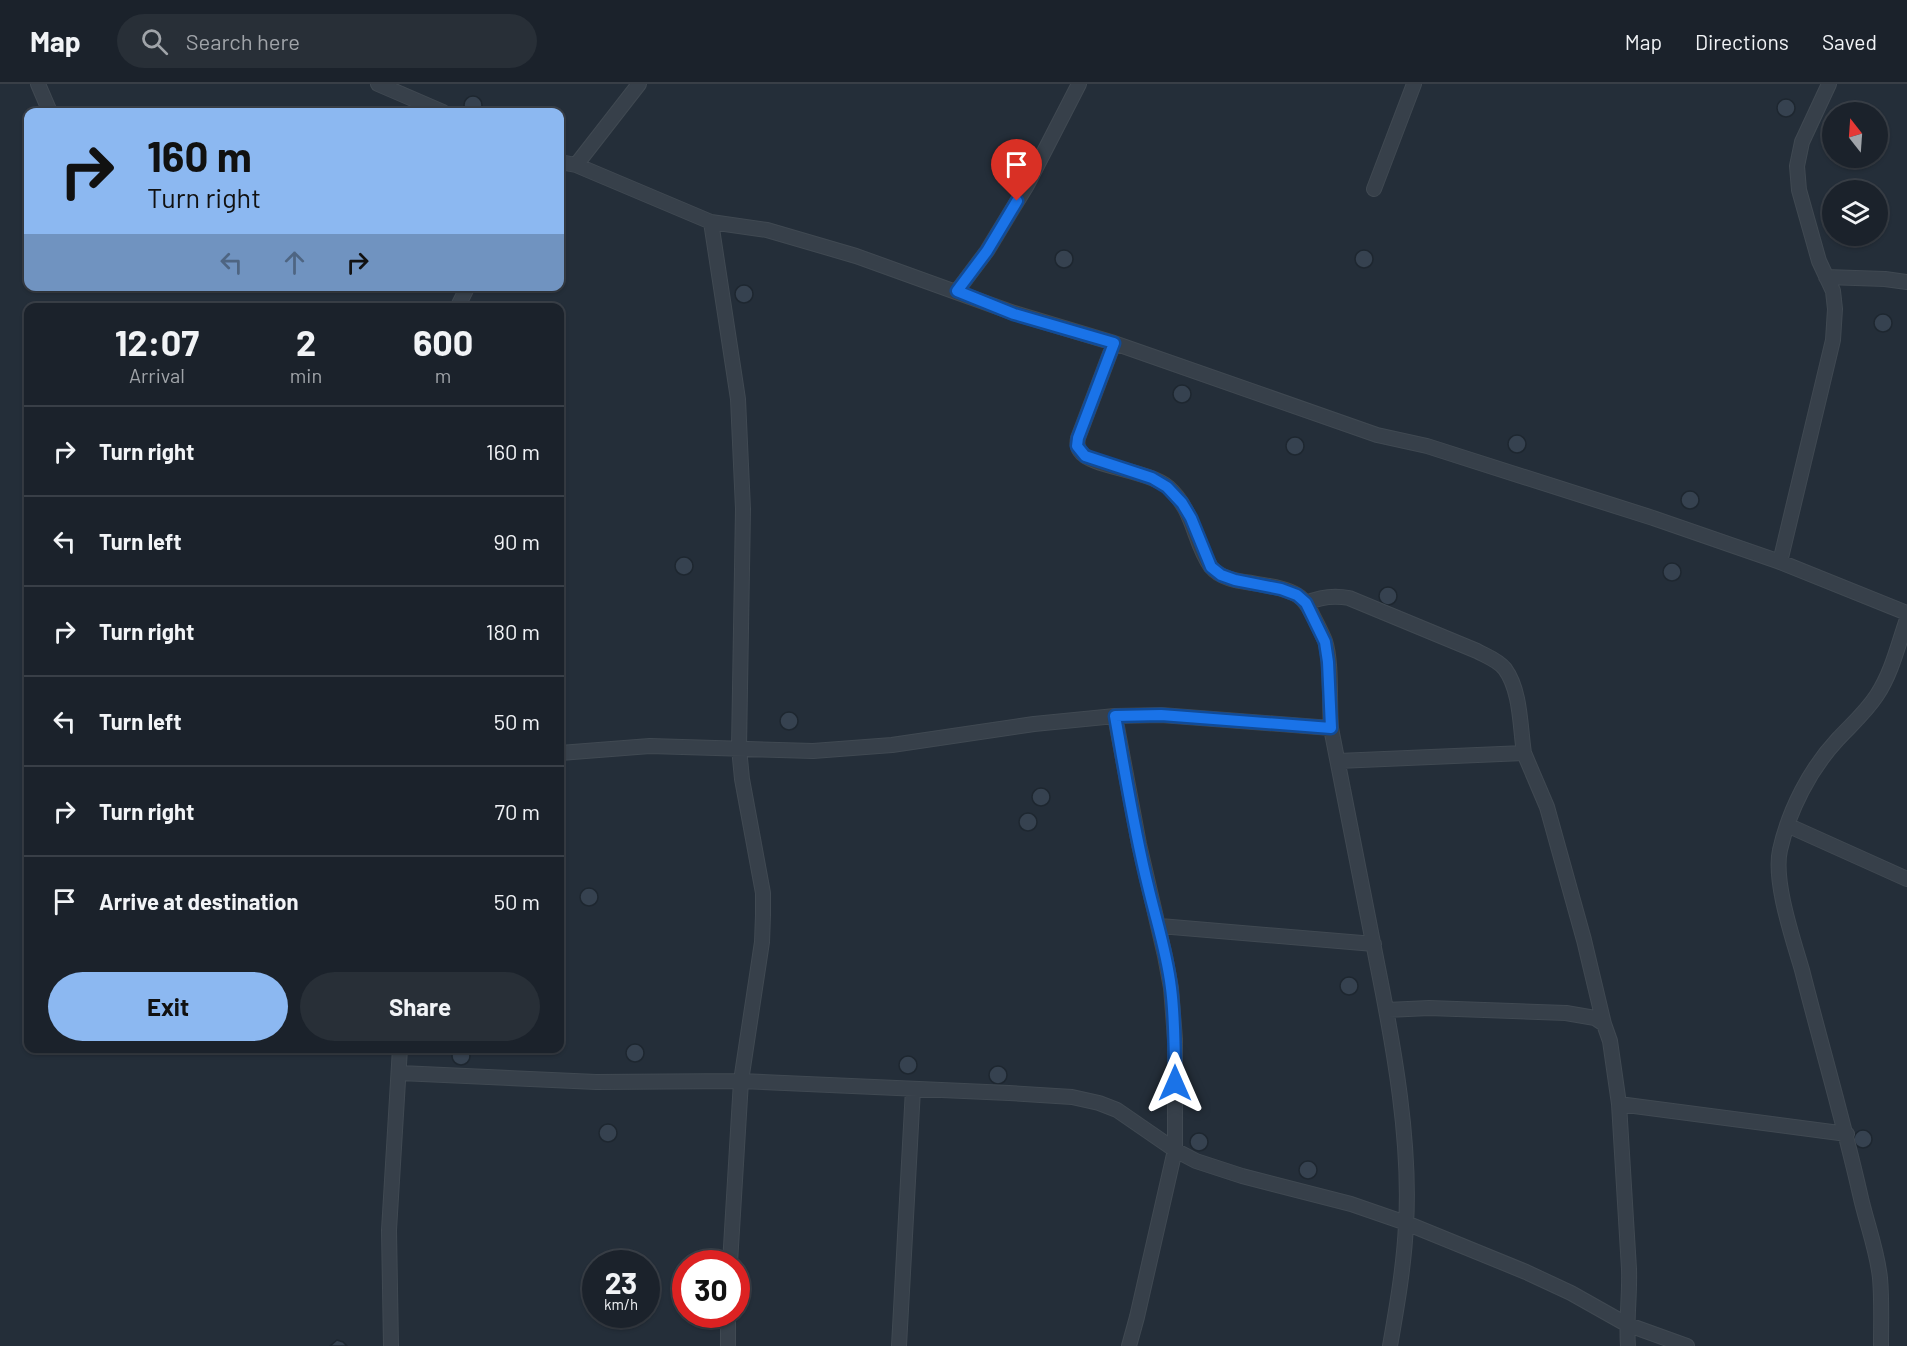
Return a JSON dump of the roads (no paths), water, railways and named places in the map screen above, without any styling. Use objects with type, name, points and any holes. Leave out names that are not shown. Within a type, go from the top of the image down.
[{"type":"street","points":[[38,84],[48,108]]},
{"type":"street","points":[[378,84],[434,108]]},
{"type":"street","points":[[576,165],[639,84]]},
{"type":"street","points":[[957,291],[987,251],[1027,185],[1079,84]]},
{"type":"street","points":[[1374,189],[1414,84]]},
{"type":"street","points":[[1780,562],[1833,340],[1835,309],[1833,291],[1819,261],[1799,190],[1797,166],[1802,142],[1829,84]]},
{"type":"street","points":[[564,163],[576,165],[711,222],[767,230],[819,244],[957,291],[1014,314],[1114,343],[1377,435],[1427,446],[1576,492],[1780,562],[1907,613]]},
{"type":"street","points":[[711,222],[738,399],[743,509],[739,748],[742,779],[763,893],[762,942],[741,1081],[731,1250]]},
{"type":"street","points":[[1826,277],[1907,282]]},
{"type":"street","points":[[1114,343],[1078,438],[1077,446],[1080,453],[1093,460],[1152,478],[1167,487],[1182,503],[1191,518],[1211,567],[1221,575],[1235,580],[1281,589],[1297,595],[1306,603],[1325,642],[1331,728],[1386,1010],[1397,1075],[1404,1145],[1406,1223],[1400,1284],[1390,1346]]},
{"type":"street","points":[[1306,603],[1329,597],[1349,598],[1477,651],[1499,663],[1509,676],[1516,698],[1524,753],[1547,807],[1610,1041],[1619,1104],[1630,1286],[1626,1324],[1628,1346]]},
{"type":"street","points":[[1881,1346],[1880,1278],[1874,1244],[1784,899],[1779,873],[1779,853],[1787,825],[1809,776],[1837,740],[1863,715],[1877,694],[1890,671],[1907,619]]},
{"type":"street","points":[[564,753],[650,746],[813,751],[892,745],[1034,723],[1115,716],[1161,715],[1331,728]]},
{"type":"street","points":[[1115,716],[1148,886],[1160,926],[1171,988],[1175,1039],[1174,1150],[1129,1346]]},
{"type":"street","points":[[1338,761],[1524,753]]},
{"type":"street","points":[[1787,825],[1907,879]]},
{"type":"street","points":[[1160,926],[1374,944]]},
{"type":"street","points":[[1386,1010],[1429,1008],[1566,1013],[1594,1018],[1604,1024]]},
{"type":"street","points":[[391,1346],[389,1230],[400,1053]]},
{"type":"street","points":[[400,1073],[596,1082],[741,1081],[1072,1097],[1117,1110],[1174,1150],[1196,1161],[1217,1169],[1340,1201],[1406,1223],[1526,1272],[1571,1293],[1626,1324],[1687,1346]]},
{"type":"street","points":[[898,1346],[912,1089]]},
{"type":"street","points":[[1619,1104],[1847,1134]]},
{"type":"street","points":[[728,1328],[728,1346]]}]
